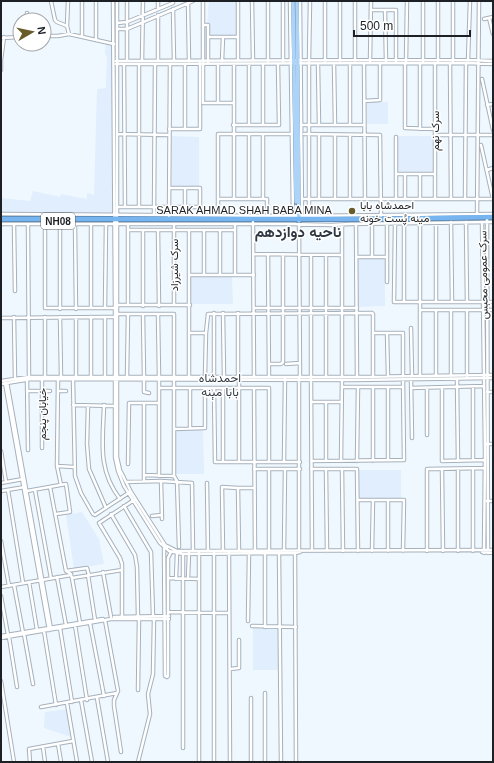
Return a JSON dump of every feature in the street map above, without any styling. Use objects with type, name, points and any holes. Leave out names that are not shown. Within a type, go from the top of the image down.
[{"type":"highway","name":"NH08","points":[[481,219],[493,218]]},
{"type":"highway","name":"NH08","points":[[1,221],[116,220],[253,223],[298,219],[406,221],[493,218]]},
{"type":"highway","name":"SARAK AHMAD SHAH BABA MINA","points":[[116,220],[298,219]]},
{"type":"highway","name":"NH08","points":[[1,221],[116,220]]},
{"type":"main road","points":[[293,1],[298,219]]},
{"type":"main road","points":[[295,62],[298,1]]},
{"type":"street","points":[[51,1],[55,20],[67,26]]},
{"type":"street","points":[[68,1],[67,26],[69,34]]},
{"type":"street","points":[[82,1],[82,37]]},
{"type":"street","points":[[96,1],[96,40]]},
{"type":"street","points":[[113,1],[115,44],[118,314],[114,406],[115,461],[118,471],[164,547],[171,552],[493,551]]},
{"type":"street","points":[[115,44],[117,29],[117,1]]},
{"type":"street","points":[[127,1],[127,61]]},
{"type":"street","points":[[142,1],[142,61]]},
{"type":"street","points":[[158,1],[158,9]]},
{"type":"street","points":[[117,23],[127,22],[173,3],[173,1]]},
{"type":"street","points":[[117,29],[127,29],[192,1]]},
{"type":"street","points":[[169,129],[200,128],[203,1]]},
{"type":"street","points":[[238,1],[238,61]]},
{"type":"street","points":[[252,1],[253,61]]},
{"type":"street","points":[[268,1],[268,61]]},
{"type":"street","points":[[283,1],[283,62]]},
{"type":"street","points":[[290,1],[301,125],[302,199],[298,219]]},
{"type":"street","points":[[309,215],[310,1]]},
{"type":"street","points":[[325,1],[325,61]]},
{"type":"street","points":[[340,1],[340,61]]},
{"type":"street","points":[[354,1],[355,61]]},
{"type":"street","points":[[370,1],[370,61]]},
{"type":"street","points":[[407,1],[405,128],[435,128]]},
{"type":"street","points":[[422,61],[423,1]]},
{"type":"street","name":"سرک نهم","points":[[435,199],[438,1]]},
{"type":"street","points":[[453,1],[453,61]]},
{"type":"street","points":[[468,60],[470,1]]},
{"type":"street","points":[[479,1],[477,199],[481,219]]},
{"type":"street","points":[[188,3],[189,61]]},
{"type":"street","points":[[173,9],[174,61]]},
{"type":"street","points":[[370,10],[396,10],[396,61]]},
{"type":"street","points":[[385,10],[386,62]]},
{"type":"street","points":[[158,15],[158,61]]},
{"type":"street","points":[[484,19],[491,17],[493,34]]},
{"type":"street","points":[[203,25],[208,25],[208,62]]},
{"type":"street","points":[[52,36],[69,34],[115,44]]},
{"type":"street","points":[[208,37],[238,38]]},
{"type":"street","points":[[222,61],[223,37]]},
{"type":"street","points":[[1,70],[3,38]]},
{"type":"street","points":[[309,62],[318,64],[380,64],[396,61],[420,63],[468,60],[493,64]]},
{"type":"street","points":[[115,63],[127,61],[189,61],[202,63]]},
{"type":"street","points":[[115,63],[185,64],[222,61],[422,61],[466,63],[493,61]]},
{"type":"street","points":[[208,62],[218,64],[278,64],[295,62]]},
{"type":"street","points":[[295,62],[291,134],[298,219],[299,254],[301,551]]},
{"type":"street","points":[[115,63],[117,134],[116,220]]},
{"type":"street","points":[[202,63],[203,104],[233,103]]},
{"type":"street","points":[[420,63],[420,129]]},
{"type":"street","points":[[450,63],[451,199]]},
{"type":"street","points":[[464,199],[466,63]]},
{"type":"street","points":[[124,64],[125,207]]},
{"type":"street","points":[[139,64],[139,207]]},
{"type":"street","points":[[154,215],[155,64]]},
{"type":"street","points":[[169,216],[170,64]]},
{"type":"street","points":[[185,64],[185,129]]},
{"type":"street","points":[[218,64],[218,103]]},
{"type":"street","points":[[234,64],[234,199]]},
{"type":"street","points":[[249,64],[249,125]]},
{"type":"street","points":[[263,64],[263,125]]},
{"type":"street","points":[[233,126],[279,125],[278,64]]},
{"type":"street","points":[[318,64],[318,125]]},
{"type":"street","points":[[334,64],[335,125]]},
{"type":"street","points":[[350,64],[350,125]]},
{"type":"street","points":[[364,64],[364,199]]},
{"type":"street","points":[[364,101],[380,100],[380,64]]},
{"type":"street","points":[[482,80],[493,130]]},
{"type":"street","points":[[487,105],[493,104]]},
{"type":"street","points":[[301,125],[364,125]]},
{"type":"street","points":[[117,134],[169,135]]},
{"type":"street","points":[[249,134],[249,199]]},
{"type":"street","points":[[263,134],[263,199],[266,199],[266,216]]},
{"type":"street","points":[[218,216],[218,135],[291,134]]},
{"type":"street","points":[[304,134],[380,135],[381,216]]},
{"type":"street","points":[[319,134],[319,199]]},
{"type":"street","points":[[335,135],[335,199]]},
{"type":"street","points":[[350,135],[350,199]]},
{"type":"street","points":[[435,135],[493,135]]},
{"type":"street","points":[[396,137],[396,199]]},
{"type":"street","points":[[302,199],[493,198],[482,145]]},
{"type":"street","points":[[487,170],[493,168]]},
{"type":"street","points":[[398,174],[435,174]]},
{"type":"street","points":[[405,174],[405,199]]},
{"type":"street","points":[[420,174],[420,199]]},
{"type":"street","points":[[170,188],[200,188],[200,215]]},
{"type":"street","points":[[185,188],[185,207]]},
{"type":"street","points":[[218,199],[263,199]]},
{"type":"street","points":[[117,207],[200,208]]},
{"type":"street","points":[[1,214],[77,220],[91,224],[106,224],[116,220],[154,215],[266,216],[342,225],[466,222],[481,219]]},
{"type":"street","points":[[298,219],[309,215],[481,219]]},
{"type":"street","name":"سرک عمومی محبس","points":[[481,219],[487,296],[485,302],[485,376]]},
{"type":"street","name":"سرک عمومی محبس","points":[[481,219],[483,296],[485,302]]},
{"type":"street","points":[[1,221],[14,224],[60,224],[77,220]]},
{"type":"street","points":[[76,308],[77,220]]},
{"type":"street","points":[[116,220],[128,224],[243,223]]},
{"type":"street","points":[[451,222],[452,302]]},
{"type":"street","points":[[466,222],[467,302]]},
{"type":"street","points":[[252,377],[254,313],[253,223]]},
{"type":"street","points":[[420,223],[420,376]]},
{"type":"street","points":[[436,223],[436,302]]},
{"type":"street","points":[[14,224],[15,291]]},
{"type":"street","points":[[28,224],[28,317],[26,378],[28,450]]},
{"type":"street","points":[[44,224],[45,308],[115,308]]},
{"type":"street","points":[[60,224],[60,309]]},
{"type":"street","points":[[91,224],[91,308]]},
{"type":"street","points":[[106,224],[106,308]]},
{"type":"street","points":[[128,224],[128,306]]},
{"type":"street","name":"سرک شیرزاد","points":[[174,224],[174,305]]},
{"type":"street","points":[[235,224],[235,275]]},
{"type":"street","points":[[356,224],[357,377]]},
{"type":"street","points":[[372,224],[372,257]]},
{"type":"street","points":[[387,282],[388,224]]},
{"type":"street","points":[[395,224],[394,302],[493,302]]},
{"type":"street","points":[[404,224],[404,302]]},
{"type":"street","points":[[342,225],[342,461]]},
{"type":"street","points":[[128,230],[235,230]]},
{"type":"street","points":[[143,230],[144,306]]},
{"type":"street","points":[[158,230],[159,306]]},
{"type":"street","points":[[189,230],[189,376]]},
{"type":"street","points":[[204,230],[204,275]]},
{"type":"street","points":[[220,230],[220,275]]},
{"type":"street","points":[[254,254],[342,255]]},
{"type":"street","points":[[268,254],[269,377]]},
{"type":"street","points":[[269,364],[281,364],[283,362],[283,254]]},
{"type":"street","points":[[311,255],[312,551]]},
{"type":"street","points":[[326,255],[326,377]]},
{"type":"street","points":[[357,257],[387,257]]},
{"type":"street","points":[[190,275],[254,274]]},
{"type":"street","points":[[117,303],[128,306],[190,305]]},
{"type":"street","points":[[117,303],[115,308],[117,457],[120,470],[130,492]]},
{"type":"street","points":[[254,308],[357,308]]},
{"type":"street","points":[[420,310],[493,310]]},
{"type":"street","points":[[436,310],[436,376]]},
{"type":"street","points":[[451,310],[451,376]]},
{"type":"street","points":[[467,310],[467,376]]},
{"type":"street","points":[[205,376],[208,315],[223,313],[373,313],[373,377]]},
{"type":"street","points":[[223,313],[224,376]]},
{"type":"street","points":[[238,313],[239,461]]},
{"type":"street","points":[[118,314],[172,314],[175,316],[174,476],[177,481],[178,547]]},
{"type":"street","points":[[127,376],[128,314]]},
{"type":"street","points":[[144,314],[144,392],[149,393]]},
{"type":"street","points":[[158,314],[159,476]]},
{"type":"street","points":[[214,314],[214,376]]},
{"type":"street","points":[[14,317],[15,378]]},
{"type":"street","points":[[45,317],[45,377]]},
{"type":"street","points":[[60,317],[58,466],[61,485]]},
{"type":"street","points":[[76,317],[73,405],[74,467],[77,483],[93,514],[95,515],[130,492]]},
{"type":"street","points":[[91,317],[91,376]]},
{"type":"street","points":[[105,376],[106,317]]},
{"type":"street","points":[[1,318],[115,317]]},
{"type":"street","points":[[411,328],[412,438]]},
{"type":"street","points":[[189,333],[206,333]]},
{"type":"street","points":[[311,461],[404,460],[404,333],[373,333]]},
{"type":"street","points":[[387,333],[388,376]]},
{"type":"street","points":[[286,364],[300,363]]},
{"type":"street","points":[[75,378],[91,376],[144,378],[403,378],[420,376],[493,376]]},
{"type":"street","points":[[1,382],[6,383],[26,378],[42,379],[127,376],[144,378]]},
{"type":"street","points":[[174,378],[189,376],[224,376],[238,378]]},
{"type":"street","points":[[311,378],[388,376],[403,378]]},
{"type":"street","points":[[412,377],[457,379],[485,376]]},
{"type":"street","points":[[484,551],[485,376]]},
{"type":"street","points":[[485,376],[487,392],[488,551]]},
{"type":"street","points":[[252,377],[285,379],[300,378]]},
{"type":"street","points":[[1,382],[15,378],[59,378]]},
{"type":"street","name":"خیابان پنجم","points":[[42,379],[40,391],[42,448]]},
{"type":"street","points":[[284,462],[285,379]]},
{"type":"street","points":[[457,379],[458,460]]},
{"type":"street","points":[[6,383],[23,479],[27,491],[41,580]]},
{"type":"street","points":[[6,383],[50,629]]},
{"type":"street","points":[[412,388],[484,386]]},
{"type":"street","points":[[342,387],[403,387]]},
{"type":"street","points":[[357,461],[358,387]]},
{"type":"street","points":[[373,387],[373,461]]},
{"type":"street","points":[[388,387],[388,460]]},
{"type":"street","points":[[473,387],[473,460]]},
{"type":"street","points":[[159,388],[269,388],[269,462]]},
{"type":"street","points":[[190,388],[190,428]]},
{"type":"street","points":[[174,429],[205,428],[205,388]]},
{"type":"street","points":[[214,388],[215,462],[300,462]]},
{"type":"street","points":[[223,388],[223,461]]},
{"type":"street","points":[[254,388],[253,461],[255,551]]},
{"type":"street","points":[[427,388],[427,435]]},
{"type":"street","points":[[442,388],[442,461],[485,460]]},
{"type":"street","points":[[27,391],[50,391]]},
{"type":"street","points":[[58,391],[66,391]]},
{"type":"street","points":[[487,392],[493,392]]},
{"type":"street","points":[[128,464],[129,403],[159,402]]},
{"type":"street","points":[[311,402],[342,402]]},
{"type":"street","points":[[326,402],[326,461]]},
{"type":"street","points":[[144,403],[144,481]]},
{"type":"street","points":[[73,405],[114,406]]},
{"type":"street","points":[[104,405],[102,448],[104,466],[113,490],[120,499]]},
{"type":"street","points":[[88,406],[87,444],[89,469],[106,508]]},
{"type":"street","points":[[487,444],[493,444]]},
{"type":"street","points":[[1,451],[6,482]]},
{"type":"street","points":[[487,452],[493,452]]},
{"type":"street","points":[[58,466],[74,467]]},
{"type":"street","points":[[254,469],[300,468]]},
{"type":"street","points":[[427,551],[427,469],[485,468]]},
{"type":"street","points":[[269,469],[269,551]]},
{"type":"street","points":[[284,551],[285,469]]},
{"type":"street","points":[[311,469],[357,469],[358,551]]},
{"type":"street","points":[[326,469],[327,551]]},
{"type":"street","points":[[342,469],[343,551]]},
{"type":"street","points":[[442,469],[443,551]]},
{"type":"street","points":[[458,469],[458,551]]},
{"type":"street","points":[[473,469],[473,551]]},
{"type":"street","points":[[144,476],[174,476]]},
{"type":"street","points":[[1,483],[23,479]]},
{"type":"street","points":[[161,481],[162,519]]},
{"type":"street","points":[[126,482],[177,481],[191,482],[193,484],[193,551]]},
{"type":"street","points":[[207,483],[208,551]]},
{"type":"street","points":[[27,491],[66,485],[70,512],[56,514]]},
{"type":"street","points":[[1,491],[25,487]]},
{"type":"street","points":[[50,487],[66,571],[71,576],[80,623]]},
{"type":"street","points":[[223,551],[222,487],[254,488]]},
{"type":"street","points":[[238,488],[239,551]]},
{"type":"street","points":[[8,490],[23,583]]},
{"type":"street","points":[[35,490],[51,578]]},
{"type":"street","points":[[120,617],[122,564],[99,523],[135,500]]},
{"type":"street","points":[[135,500],[165,545],[170,549],[183,554],[295,553],[301,551]]},
{"type":"street","points":[[358,500],[404,500],[404,551]]},
{"type":"street","points":[[372,551],[373,500]]},
{"type":"street","points":[[388,500],[388,551]]},
{"type":"street","points":[[487,501],[493,501]]},
{"type":"street","points":[[124,506],[151,552],[154,617],[153,674],[148,694],[150,714],[138,762]]},
{"type":"street","points":[[111,514],[129,545],[136,562],[138,690]]},
{"type":"street","points":[[152,516],[162,515]]},
{"type":"street","points":[[1,541],[9,586]]},
{"type":"street","points":[[164,547],[167,617],[167,677],[165,676],[167,617],[169,612],[168,558],[171,552]]},
{"type":"street","points":[[176,579],[177,552]]},
{"type":"street","points":[[188,579],[189,553]]},
{"type":"street","points":[[199,553],[200,762]]},
{"type":"street","points":[[214,553],[214,762]]},
{"type":"street","points":[[229,553],[230,762]]},
{"type":"street","points":[[248,621],[249,553]]},
{"type":"street","points":[[265,553],[265,626]]},
{"type":"street","points":[[279,553],[281,762]]},
{"type":"street","points":[[295,553],[296,762]]},
{"type":"street","points":[[183,554],[183,748]]},
{"type":"street","points":[[66,571],[87,568],[95,620]]},
{"type":"street","points":[[1,587],[57,577],[88,575],[122,570]]},
{"type":"street","points":[[103,572],[111,617]]},
{"type":"street","points":[[57,577],[66,625]]},
{"type":"street","points":[[168,578],[199,580]]},
{"type":"street","points":[[29,582],[38,630]]},
{"type":"street","points":[[14,585],[33,684]]},
{"type":"street","points":[[1,596],[17,687]]},
{"type":"street","points":[[169,612],[229,613]]},
{"type":"street","points":[[24,633],[44,631],[66,625],[111,617],[167,617]]},
{"type":"street","points":[[1,637],[120,617]]},
{"type":"street","points":[[105,620],[118,691],[114,700],[114,706],[121,752]]},
{"type":"street","points":[[90,623],[104,696]]},
{"type":"street","points":[[75,625],[87,700]]},
{"type":"street","points":[[252,626],[296,627]]},
{"type":"street","points":[[60,628],[72,702]]},
{"type":"street","points":[[44,631],[56,705]]},
{"type":"street","points":[[230,669],[239,668],[239,640]]},
{"type":"street","points":[[1,681],[14,762]]},
{"type":"street","points":[[41,707],[87,700],[117,693]]},
{"type":"street","points":[[265,762],[266,693]]},
{"type":"street","points":[[97,698],[108,762]]},
{"type":"street","points":[[250,698],[251,762]]},
{"type":"street","points":[[81,700],[92,762]]},
{"type":"street","points":[[67,703],[77,762]]},
{"type":"street","points":[[30,762],[29,750],[73,741]]},
{"type":"street","points":[[58,744],[61,762]]},
{"type":"street","points":[[43,747],[45,762]]},
{"type":"shaded area","points":[[209,1],[237,1],[237,37],[206,37]]},
{"type":"shaded area","points":[[106,43],[113,44],[115,216],[1,214],[1,198],[30,201],[33,191],[60,197],[61,194],[87,199],[87,193],[94,195],[97,89],[106,88]]},
{"type":"shaded area","points":[[367,102],[388,102],[388,124],[367,124]]},
{"type":"shaded area","points":[[172,136],[199,137],[199,187],[172,187]]},
{"type":"shaded area","points":[[397,136],[433,136],[433,172],[397,172]]},
{"type":"shaded area","points":[[357,259],[385,259],[385,306],[358,307]]},
{"type":"shaded area","points":[[232,276],[233,304],[191,304],[191,277]]},
{"type":"shaded area","points":[[176,429],[203,429],[204,474],[176,474]]},
{"type":"shaded area","points":[[358,470],[401,470],[401,498],[359,498]]},
{"type":"shaded area","points":[[82,512],[99,539],[104,564],[74,569],[66,515]]},
{"type":"shaded area","points":[[253,628],[279,628],[279,670],[253,670]]},
{"type":"shaded area","points":[[67,709],[71,737],[44,728],[45,712]]},
{"type":"place","name":"احمدشاه بابا مینه پُست خونه","points":[[352,211]]},
{"type":"district","name":"ناحیه دوازدهم","points":[[298,231]]},
{"type":"district","name":"احمدشاه بابا مېنه","points":[[220,385]]}]
